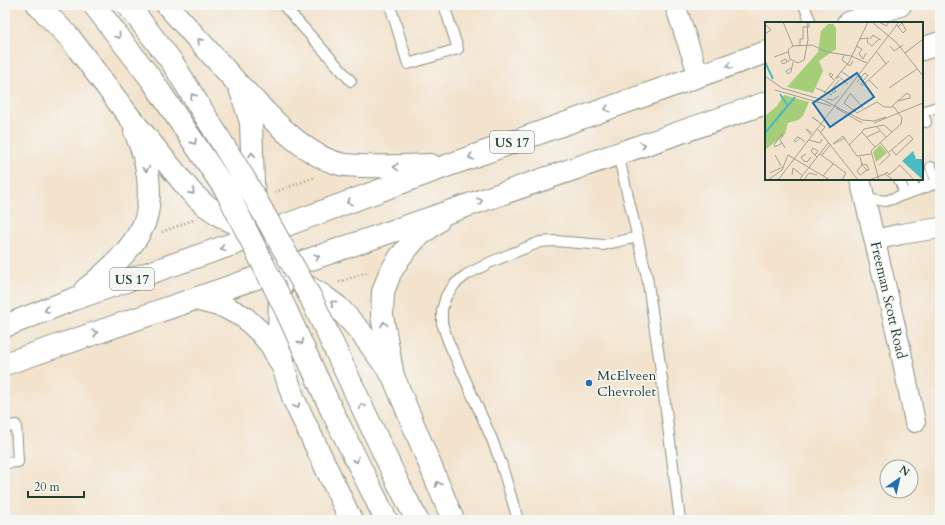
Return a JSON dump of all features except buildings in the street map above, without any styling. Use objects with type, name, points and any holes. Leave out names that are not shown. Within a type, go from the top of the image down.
[{"type":"highway","points":[[38,5],[70,38],[131,118],[192,193],[205,205],[223,217],[259,235]]},
{"type":"highway","points":[[94,5],[152,80],[227,192],[286,310],[332,411],[386,520]]},
{"type":"highway","points":[[128,5],[172,62],[245,180],[311,298],[396,479],[417,520]]},
{"type":"highway","points":[[167,5],[239,85],[281,128],[307,148],[326,160],[341,164],[382,167],[448,165]]},
{"type":"highway","points":[[851,22],[900,5]]},
{"type":"highway","points":[[923,49],[940,43]]},
{"type":"highway","name":"US 17","points":[[5,326],[74,300],[259,235],[448,165],[765,52]]},
{"type":"highway","points":[[239,85],[251,122],[252,183],[259,235],[280,270],[324,296],[338,307],[360,331],[393,376]]},
{"type":"highway","points":[[5,364],[765,103]]},
{"type":"highway","points":[[74,300],[105,273],[128,250],[142,229],[148,212],[149,187],[145,158],[131,118]]},
{"type":"highway","points":[[450,211],[416,238],[400,257],[390,273],[383,292],[382,316],[393,376],[453,520]]},
{"type":"highway","points":[[280,270],[279,335],[284,369],[294,400],[351,520]]},
{"type":"highway","points":[[195,299],[223,306],[244,317],[260,332],[270,345],[284,369]]},
{"type":"street","points":[[675,5],[699,76]]},
{"type":"street","name":"Freeman Scott Road","points":[[862,188],[900,347],[915,422]]},
{"type":"street","points":[[875,240],[940,228]]},
{"type":"lane","points":[[283,5],[351,81]]},
{"type":"lane","points":[[390,5],[408,64],[458,49],[444,5]]},
{"type":"lane","points":[[804,5],[811,22]]},
{"type":"lane","points":[[923,112],[940,106]]},
{"type":"lane","points":[[923,114],[926,122]]},
{"type":"lane","points":[[618,154],[647,277],[680,520]]},
{"type":"lane","points":[[862,188],[886,201],[938,182],[931,167]]},
{"type":"lane","points":[[923,176],[927,187]]},
{"type":"lane","points":[[899,180],[905,194]]},
{"type":"lane","points":[[911,180],[915,191]]},
{"type":"lane","points":[[518,520],[501,463],[491,437],[448,341],[442,323],[442,310],[446,296],[455,284],[466,275],[491,262],[540,242],[554,241],[603,245],[638,237]]},
{"type":"lane","points":[[5,427],[16,425],[18,462],[5,463]]},
{"type":"path","points":[[273,193],[322,175]]},
{"type":"path","points":[[155,235],[196,218]]},
{"type":"path","points":[[338,282],[374,270]]},
{"type":"place","name":"McElveen Chevrolet","points":[[589,383]]}]
